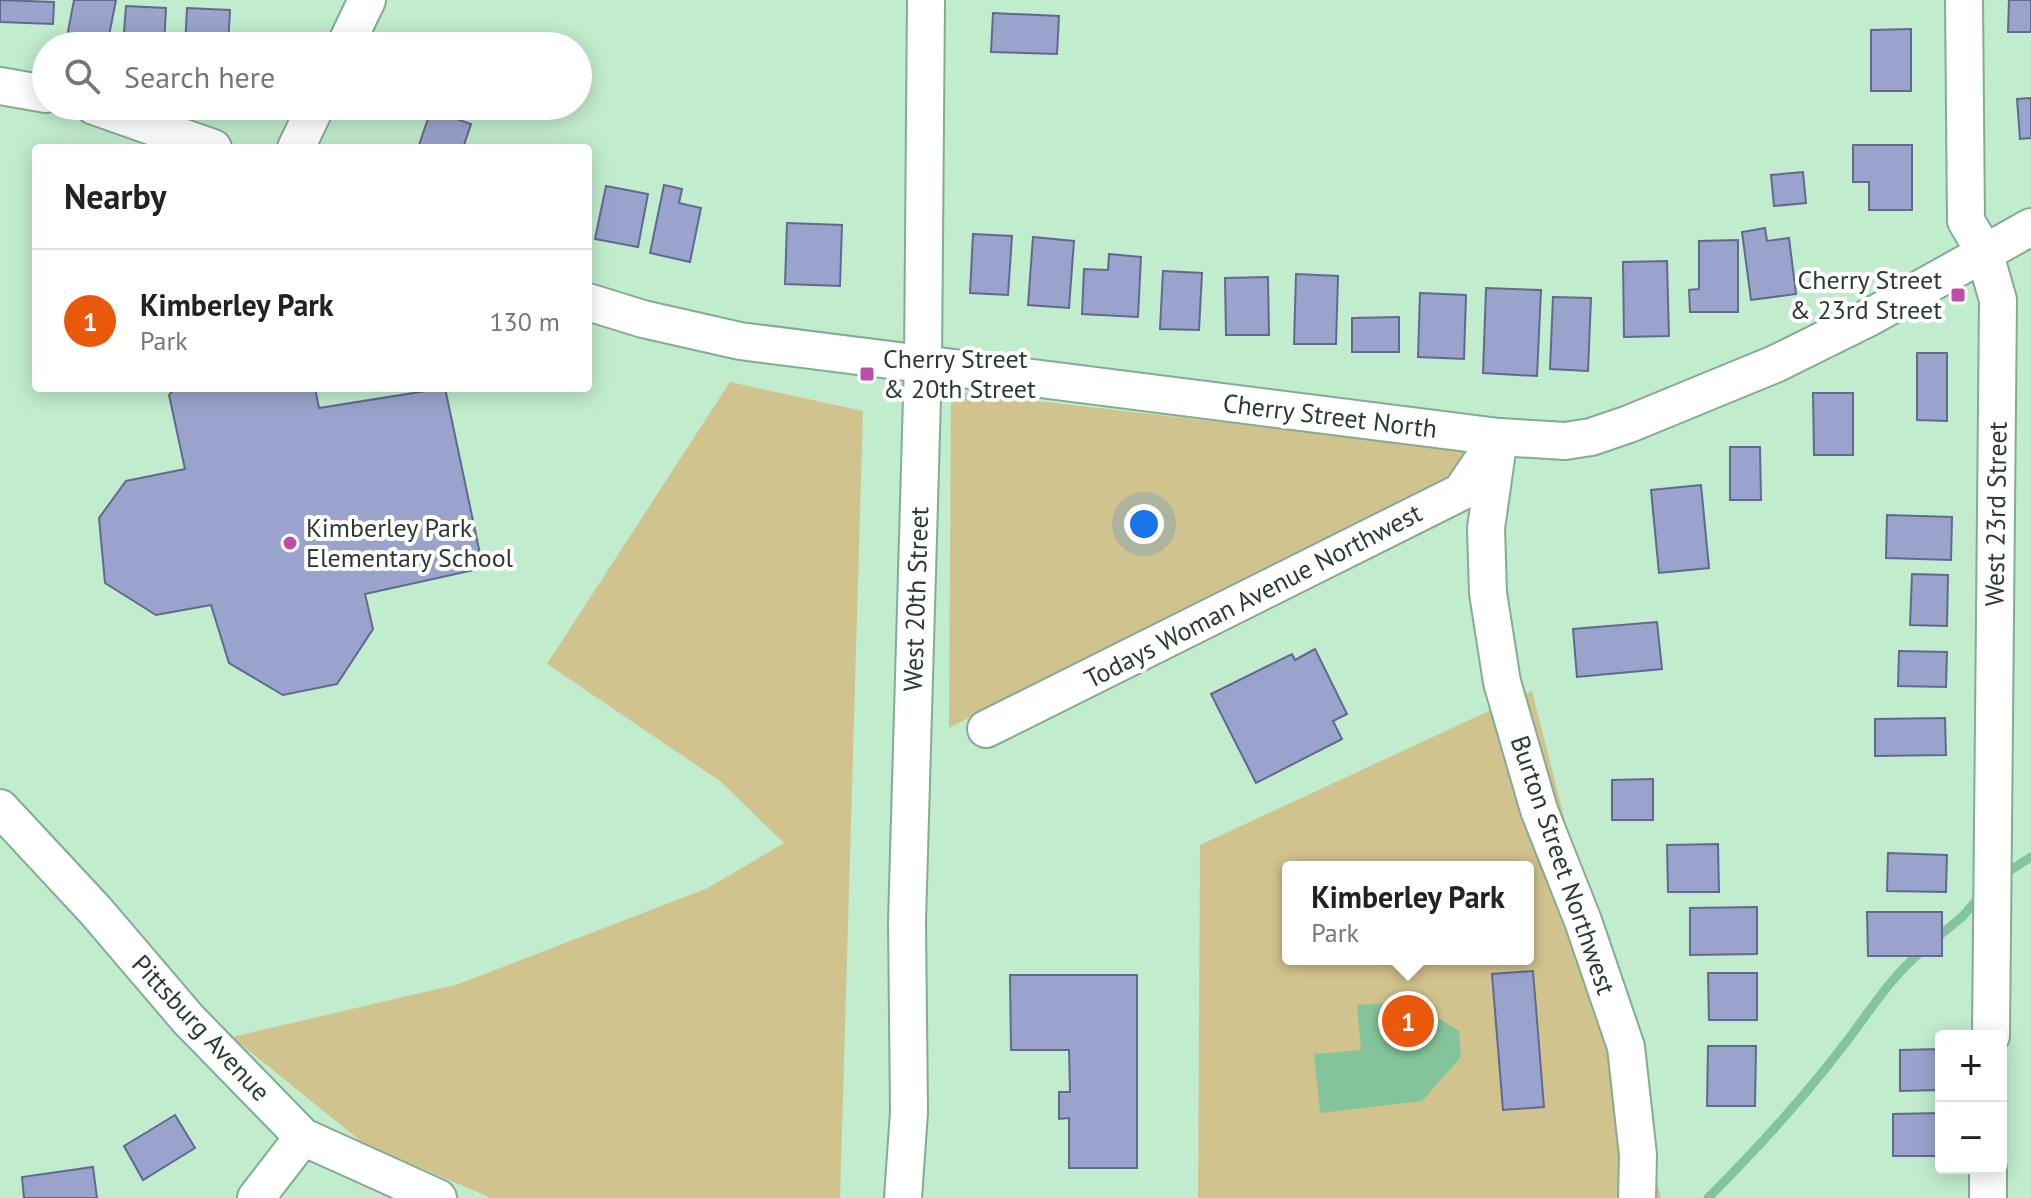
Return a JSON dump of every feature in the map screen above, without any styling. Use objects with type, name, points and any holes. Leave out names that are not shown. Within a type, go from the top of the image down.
[{"type":"street","points":[[352,32],[367,0]]},
{"type":"street","name":"West 20th Street","points":[[903,1198],[909,1112],[907,922],[923,363],[926,0]]},
{"type":"street","name":"West 23rd Street","points":[[1964,0],[1966,221],[1984,251],[1998,300],[1991,1030]]},
{"type":"street","points":[[0,86],[32,92]]},
{"type":"street","points":[[134,120],[202,144]]},
{"type":"street","points":[[298,144],[309,120]]},
{"type":"street","name":"Cherry Street North","points":[[592,303],[643,319],[740,341],[1499,437],[1565,441],[1591,437],[1629,424],[1775,364],[1870,317],[2031,227]]},
{"type":"street","name":"Todays Woman Avenue Northwest","points":[[986,729],[1461,492],[1499,437]]},
{"type":"street","name":"Burton Street Northwest","points":[[1499,437],[1486,528],[1488,593],[1502,682],[1548,838],[1583,921],[1626,1047],[1638,1155],[1637,1198]]},
{"type":"street","name":"Pittsburg Avenue","points":[[0,808],[95,910],[188,1019],[303,1137],[438,1198]]},
{"type":"street","points":[[256,1198],[303,1137]]},
{"type":"street","points":[[1988,1174],[1988,1198]]},
{"type":"shaded area","points":[[730,382],[863,411],[840,1198],[491,1198],[363,1143],[232,1037],[459,984],[708,888],[784,843],[720,781],[547,664]]},
{"type":"shaded area","points":[[951,391],[1472,451],[1450,475],[949,728]]},
{"type":"shaded area","points":[[1532,691],[1661,1198],[1198,1198],[1200,845]]},
{"type":"shaded area","points":[[1413,1002],[1459,1031],[1461,1057],[1422,1101],[1320,1113],[1314,1054],[1361,1050],[1357,1005]]},
{"type":"building","points":[[0,0],[54,2],[53,24],[0,22]]},
{"type":"building","points":[[74,0],[116,0],[110,32],[68,32]]},
{"type":"building","points":[[2009,0],[2031,0],[2031,32],[2008,32]]},
{"type":"building","points":[[126,6],[166,8],[165,32],[124,32]]},
{"type":"building","points":[[187,8],[230,10],[229,32],[186,32]]},
{"type":"building","points":[[993,13],[1059,16],[1057,54],[991,52]]},
{"type":"building","points":[[1911,29],[1911,91],[1871,91],[1871,30]]},
{"type":"building","points":[[2031,98],[2031,138],[2020,139],[2017,99]]},
{"type":"building","points":[[428,120],[460,120],[471,124],[464,144],[419,144]]},
{"type":"building","points":[[1853,145],[1912,145],[1912,210],[1869,210],[1869,182],[1853,182]]},
{"type":"building","points":[[1803,172],[1806,203],[1774,206],[1771,175]]},
{"type":"building","points":[[664,185],[682,189],[679,203],[701,208],[690,262],[650,253]]},
{"type":"building","points":[[606,186],[648,194],[638,247],[595,239]]},
{"type":"building","points":[[787,223],[842,225],[840,286],[785,284]]},
{"type":"building","points":[[1765,228],[1767,241],[1789,238],[1796,294],[1751,300],[1742,232]]},
{"type":"building","points":[[973,234],[1012,236],[1008,295],[970,293]]},
{"type":"building","points":[[1033,237],[1074,241],[1069,308],[1028,305]]},
{"type":"building","points":[[1738,240],[1738,312],[1690,312],[1689,290],[1699,289],[1699,241]]},
{"type":"building","points":[[1109,254],[1141,257],[1138,317],[1082,314],[1084,269],[1108,270]]},
{"type":"building","points":[[1667,261],[1669,336],[1624,337],[1623,262]]},
{"type":"building","points":[[1163,271],[1202,273],[1199,330],[1160,329]]},
{"type":"building","points":[[1296,274],[1338,276],[1336,344],[1294,344]]},
{"type":"building","points":[[1268,277],[1269,335],[1226,335],[1225,278]]},
{"type":"building","points":[[1486,288],[1541,290],[1537,376],[1483,373]]},
{"type":"building","points":[[1420,293],[1466,295],[1464,359],[1418,357]]},
{"type":"building","points":[[1553,297],[1591,298],[1588,371],[1550,369]]},
{"type":"building","points":[[1399,317],[1399,352],[1352,352],[1352,318]]},
{"type":"building","points":[[1917,353],[1947,353],[1947,421],[1917,420]]},
{"type":"building","name":"Kimberley Park Elementary School","points":[[172,392],[316,392],[319,408],[420,392],[446,392],[483,568],[365,594],[373,629],[337,684],[283,695],[229,663],[211,605],[156,615],[105,583],[99,518],[126,481],[185,469],[169,395]]},
{"type":"building","points":[[1813,393],[1853,393],[1853,455],[1814,455]]},
{"type":"building","points":[[1730,447],[1760,447],[1761,500],[1730,500]]},
{"type":"building","points":[[1701,485],[1709,568],[1659,573],[1651,490]]},
{"type":"building","points":[[1887,515],[1952,517],[1951,560],[1886,558]]},
{"type":"building","points":[[1912,574],[1948,575],[1947,626],[1910,625]]},
{"type":"building","points":[[1657,622],[1662,669],[1577,677],[1573,629]]},
{"type":"building","points":[[1315,649],[1347,714],[1333,721],[1342,739],[1256,783],[1211,694],[1292,654],[1295,660]]},
{"type":"building","points":[[1899,651],[1947,652],[1946,687],[1898,686]]},
{"type":"building","points":[[1945,718],[1946,755],[1875,756],[1875,719]]},
{"type":"building","points":[[1653,779],[1653,820],[1612,820],[1612,780]]},
{"type":"building","points":[[1718,844],[1719,892],[1668,892],[1667,845]]},
{"type":"building","points":[[1888,853],[1947,855],[1946,892],[1887,891]]},
{"type":"building","points":[[1757,907],[1757,954],[1690,955],[1690,908]]},
{"type":"building","points":[[1867,912],[1942,912],[1942,956],[1868,956]]},
{"type":"building","points":[[1533,971],[1544,1107],[1503,1110],[1492,974]]},
{"type":"building","points":[[1708,973],[1757,973],[1757,1020],[1709,1020]]},
{"type":"building","points":[[1010,975],[1137,975],[1137,1168],[1069,1168],[1069,1118],[1059,1119],[1059,1092],[1070,1092],[1069,1050],[1011,1050]]},
{"type":"building","points":[[1708,1046],[1756,1046],[1755,1106],[1707,1106]]},
{"type":"building","points":[[1935,1049],[1935,1090],[1900,1091],[1900,1050]]},
{"type":"building","points":[[1935,1113],[1935,1156],[1893,1156],[1893,1114]]},
{"type":"building","points":[[175,1115],[195,1148],[143,1180],[124,1146]]},
{"type":"building","points":[[93,1167],[97,1198],[24,1198],[22,1177]]},
{"type":"waterway","points":[[2000,877],[2031,857]]},
{"type":"waterway","points":[[1934,940],[1962,917],[1981,895]]},
{"type":"waterway","points":[[1708,1198],[1793,1108],[1889,985],[1923,950]]},
{"type":"place","name":"Cherry Street & 23rd Street","points":[[1958,295]]},
{"type":"place","name":"Cherry Street & 20th Street","points":[[867,374]]},
{"type":"place","name":"Kimberley Park Elementary School","points":[[290,543]]},
{"type":"place","name":"Kimberley Park","points":[[1408,1021]]}]
